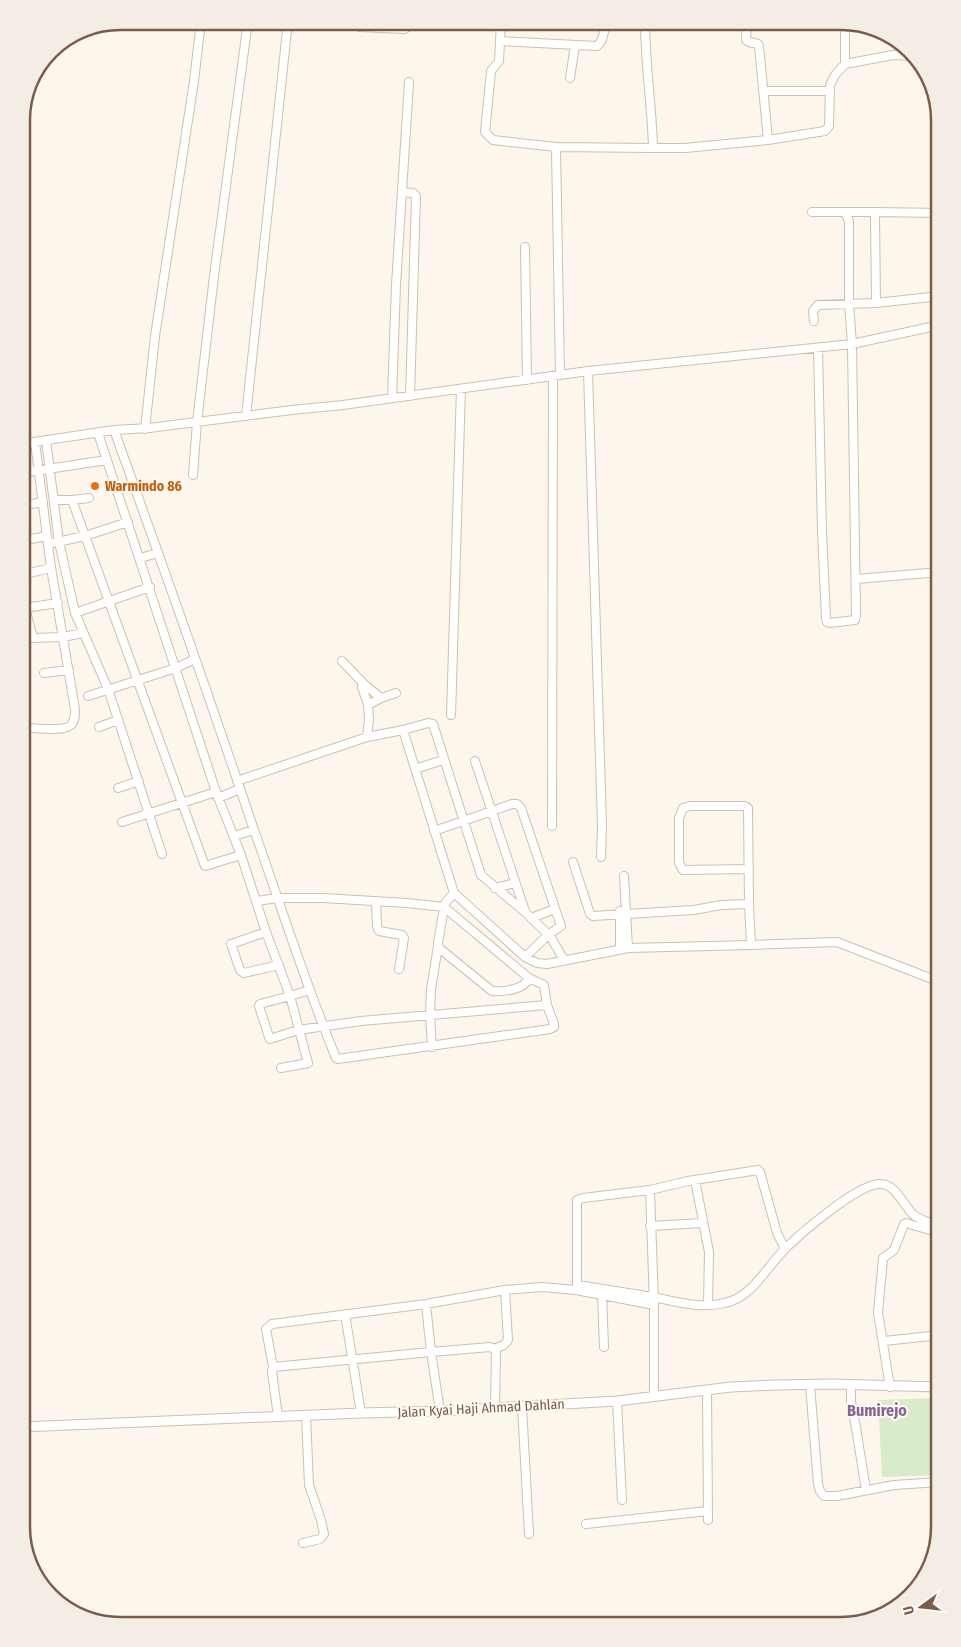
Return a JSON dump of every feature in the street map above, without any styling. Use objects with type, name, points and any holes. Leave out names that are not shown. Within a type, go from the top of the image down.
[{"type":"street","points":[[145,428],[155,336],[193,91],[199,30]]},
{"type":"street","points":[[193,475],[197,422],[247,30]]},
{"type":"street","points":[[246,416],[287,30]]},
{"type":"street","points":[[501,30],[499,61],[491,71],[485,132],[493,140],[556,149],[685,148],[768,140],[822,132],[829,126],[830,85],[835,75],[845,64],[893,55],[904,56]]},
{"type":"street","points":[[500,41],[599,45],[604,30]]},
{"type":"street","points":[[645,30],[654,138],[653,148]]},
{"type":"street","points":[[747,30],[746,40],[759,46],[768,140]]},
{"type":"street","points":[[845,30],[845,64]]},
{"type":"street","points":[[570,78],[575,45]]},
{"type":"street","points":[[392,398],[409,82]]},
{"type":"street","points":[[763,91],[830,91]]},
{"type":"street","points":[[552,826],[557,376],[556,149]]},
{"type":"street","points":[[402,192],[413,193],[416,196],[410,396]]},
{"type":"street","points":[[812,212],[931,213]]},
{"type":"street","points":[[818,348],[822,532],[826,618],[828,623],[855,620],[856,618],[849,220],[845,212]]},
{"type":"street","points":[[875,212],[876,303]]},
{"type":"street","points":[[526,247],[527,380]]},
{"type":"street","points":[[814,321],[813,311],[818,305],[876,303],[931,297]]},
{"type":"street","points":[[30,443],[114,430],[145,428],[410,396],[588,371],[852,344],[931,327]]},
{"type":"street","points":[[394,337],[411,339]]},
{"type":"street","points":[[588,371],[602,815],[601,857]]},
{"type":"street","points":[[451,715],[461,389]]},
{"type":"street","points":[[114,430],[322,1026],[336,1058],[432,1047],[552,1029],[554,1024],[547,1005],[544,985],[528,978],[448,900]]},
{"type":"street","points":[[98,433],[150,586],[217,795],[241,855],[266,932],[290,996],[308,1063],[281,1068]]},
{"type":"street","points":[[30,727],[60,729],[68,727],[72,724],[76,709],[66,636],[51,568],[54,500],[46,440]]},
{"type":"street","points":[[35,442],[43,502],[52,541],[75,613],[108,689],[162,854]]},
{"type":"street","points":[[30,471],[107,460]]},
{"type":"street","points":[[54,500],[89,498]]},
{"type":"street","points":[[72,500],[205,866],[241,855]]},
{"type":"street","points":[[30,504],[43,502]]},
{"type":"street","points":[[30,541],[52,541],[86,536],[128,522]]},
{"type":"street","points":[[140,558],[158,553]]},
{"type":"street","points":[[30,573],[51,568]]},
{"type":"street","points":[[856,580],[931,573]]},
{"type":"street","points":[[75,613],[150,586]]},
{"type":"street","points":[[30,607],[58,603]]},
{"type":"street","points":[[30,628],[33,638],[83,633]]},
{"type":"street","points":[[88,696],[176,668],[195,659]]},
{"type":"street","points":[[342,661],[365,685],[381,698]]},
{"type":"street","points":[[44,673],[70,670]]},
{"type":"street","points":[[365,685],[362,689],[368,706],[368,737]]},
{"type":"street","points":[[368,706],[381,698],[396,694]]},
{"type":"street","points":[[99,727],[118,720]]},
{"type":"street","points":[[237,781],[368,737],[428,723],[432,724],[480,875],[528,915],[553,940],[564,960]]},
{"type":"street","points":[[403,730],[434,831],[448,900],[431,989],[432,1047]]},
{"type":"street","points":[[415,769],[443,760]]},
{"type":"street","points":[[475,761],[515,883],[528,915]]},
{"type":"street","points":[[118,788],[139,781]]},
{"type":"street","points":[[122,822],[182,803],[240,789]]},
{"type":"street","points":[[434,831],[512,804],[517,804],[521,808],[561,926],[548,935],[525,957]]},
{"type":"street","points":[[750,869],[683,870],[679,863],[678,818],[683,808],[690,806],[748,808],[750,869],[749,904],[751,945]]},
{"type":"street","points":[[234,836],[254,830]]},
{"type":"street","points":[[574,862],[591,916],[694,910],[721,905],[749,904]]},
{"type":"street","points":[[622,873],[624,948]]},
{"type":"street","points":[[495,888],[515,883]]},
{"type":"street","points":[[257,901],[277,898],[376,901],[448,900],[525,957],[537,963],[547,964],[624,948],[837,942],[931,979]]},
{"type":"street","points":[[376,901],[378,930],[380,932],[402,935],[404,938],[399,969]]},
{"type":"street","points":[[528,915],[555,909]]},
{"type":"street","points":[[266,932],[231,944],[240,970],[244,973],[279,965]]},
{"type":"street","points":[[438,946],[492,991],[517,988],[526,984],[528,978]]},
{"type":"street","points":[[310,990],[260,1004],[259,1008],[270,1039],[298,1030],[362,1021],[547,1005]]},
{"type":"street","points":[[577,1288],[577,1200],[583,1198],[650,1190],[695,1180],[758,1170],[777,1233],[785,1249]]},
{"type":"street","points":[[695,1180],[709,1252],[708,1305]]},
{"type":"street","points":[[577,1288],[602,1295],[697,1306],[723,1304],[740,1297],[750,1289],[785,1249],[853,1194],[872,1185],[882,1184],[887,1186],[899,1196],[915,1216],[931,1222]]},
{"type":"street","points":[[650,1190],[654,1301],[654,1390]]},
{"type":"street","points":[[890,1387],[878,1313],[883,1258],[894,1250],[904,1224],[908,1223],[915,1216]]},
{"type":"street","points":[[650,1226],[703,1223]]},
{"type":"street","points":[[908,1223],[931,1230]]},
{"type":"street","points":[[278,1417],[272,1371],[274,1366],[266,1329],[272,1324],[426,1304],[505,1290],[542,1287],[577,1288],[654,1301]]},
{"type":"street","points":[[274,1366],[490,1347],[494,1349],[504,1345],[508,1340],[505,1290]]},
{"type":"street","points":[[602,1295],[604,1347]]},
{"type":"street","points":[[426,1304],[439,1407]]},
{"type":"street","points":[[345,1314],[360,1409]]},
{"type":"street","points":[[884,1341],[931,1336]]},
{"type":"street","points":[[494,1349],[496,1352],[495,1404]]},
{"type":"street","name":"Jalan Kyai Haji Ahmad Dahlan","points":[[30,1427],[306,1416],[360,1409],[495,1404],[522,1406],[616,1401],[654,1390],[707,1390],[776,1385],[931,1387]]},
{"type":"street","points":[[810,1385],[818,1484],[824,1496],[894,1485],[931,1483]]},
{"type":"street","points":[[851,1386],[850,1396],[866,1490]]},
{"type":"street","points":[[707,1390],[708,1520]]},
{"type":"street","points":[[616,1401],[622,1500]]},
{"type":"street","points":[[522,1406],[529,1534]]},
{"type":"street","points":[[303,1542],[320,1539],[324,1534],[309,1485],[306,1416]]},
{"type":"street","points":[[586,1524],[708,1511]]},
{"type":"green space","points":[[931,1398],[931,1475],[882,1477],[878,1400]]},
{"type":"place","name":"Warmindo 86","points":[[95,486]]},
{"type":"district","name":"Bumirejo","points":[[877,1410]]}]
